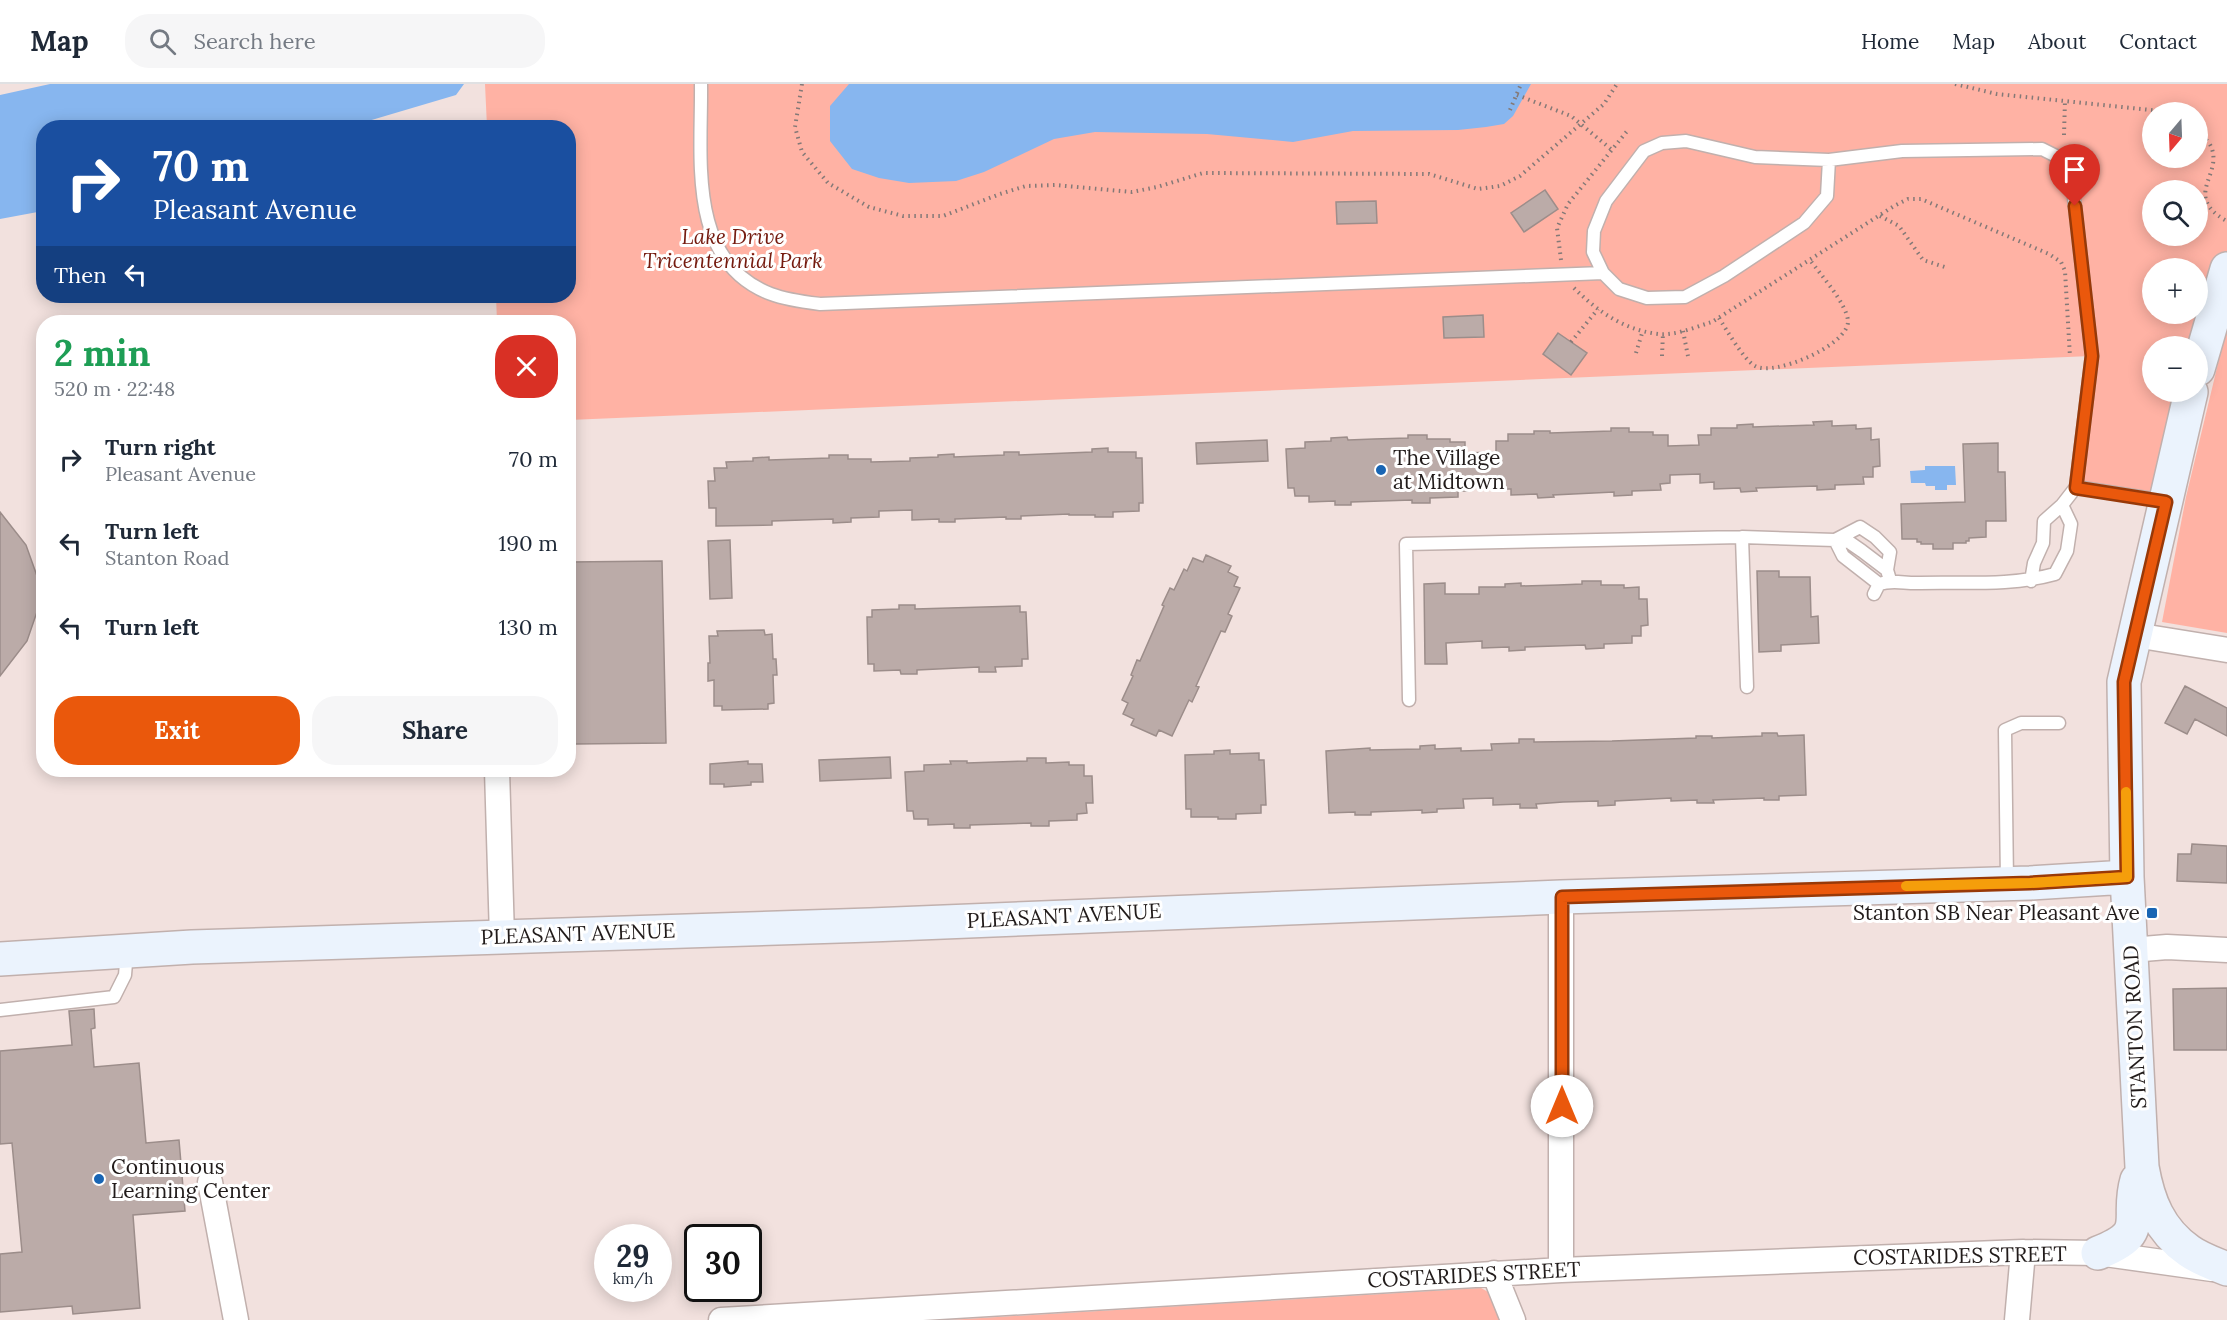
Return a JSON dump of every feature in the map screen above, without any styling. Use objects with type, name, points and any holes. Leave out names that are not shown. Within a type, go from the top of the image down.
[{"type":"street","points":[[2208,343],[2221,310],[2227,269]]},
{"type":"street","name":"STANTON ROAD","points":[[2190,402],[2124,682],[2127,877],[2142,1167],[2153,1209],[2170,1234],[2190,1252],[2227,1270]]},
{"type":"street","points":[[2135,635],[2227,650]]},
{"type":"street","points":[[497,777],[502,937]]},
{"type":"street","name":"PLEASANT AVENUE","points":[[0,959],[204,946],[870,925],[2127,877]]},
{"type":"street","points":[[1562,897],[1562,1270]]},
{"type":"street","points":[[2131,950],[2167,947],[2227,950]]},
{"type":"street","points":[[2142,1167],[2157,1186],[2170,1210],[2195,1233],[2227,1249]]},
{"type":"street","name":"STANTON ROAD","points":[[2098,1253],[2124,1241],[2131,1233],[2134,1225],[2134,1191],[2142,1167]]},
{"type":"street","points":[[210,1182],[236,1320]]},
{"type":"street","points":[[2017,1320],[2023,1252]]},
{"type":"street","name":"COSTARIDES STREET","points":[[721,1320],[1494,1273],[2023,1252],[2098,1253],[2227,1270]]},
{"type":"street","points":[[1494,1273],[1512,1320]]},
{"type":"lane","points":[[701,84],[703,198],[708,227],[722,253],[741,278],[770,294],[794,301],[820,304],[1603,273]]},
{"type":"lane","points":[[1829,160],[1827,196],[1804,223],[1724,276],[1685,297],[1647,298],[1619,289],[1603,273],[1593,252],[1594,231],[1606,201],[1644,151],[1662,143],[1686,141],[1755,157],[1829,160],[1902,151],[2042,149],[2070,163],[2092,356],[2076,488],[2044,521],[2043,543],[2034,563],[2031,581]]},
{"type":"lane","points":[[2076,488],[2166,502]]},
{"type":"lane","points":[[1835,540],[1843,556],[1883,582],[1916,584],[2031,581],[2055,574],[2067,552],[2071,524],[2062,505]]},
{"type":"lane","points":[[1409,700],[1406,544],[1742,537],[1835,540],[1860,527],[1875,537],[1890,552],[1883,582]]},
{"type":"lane","points":[[1742,537],[1747,687]]},
{"type":"lane","points":[[2007,883],[2005,730],[2021,723],[2059,723]]},
{"type":"lane","points":[[0,1010],[114,997],[125,975],[127,951]]},
{"type":"path","points":[[802,84],[795,128],[802,152],[828,183],[870,207],[903,216],[943,216],[1026,186],[1055,185],[1132,192],[1203,173],[1429,174],[1478,189],[1500,186],[1520,176],[1604,104],[1617,84]]},
{"type":"path","points":[[1510,110],[1521,84]]},
{"type":"path","points":[[1955,84],[1997,94],[2142,109]]},
{"type":"path","points":[[1517,95],[1571,116],[1612,150]]},
{"type":"path","points":[[2064,135],[2065,100]]},
{"type":"path","points":[[1628,130],[1568,204],[1557,228],[1559,253],[1565,274],[1572,287],[1610,318],[1642,330],[1663,333],[1683,331],[1712,322],[1879,215],[1908,199],[1921,199],[2049,254],[2061,262],[2065,271],[2070,357]]},
{"type":"path","points":[[2208,143],[2212,148],[2213,158],[2205,195],[2212,211],[2225,220]]},
{"type":"path","points":[[1879,215],[1899,226],[1923,260],[1948,268]]},
{"type":"path","points":[[1719,318],[1755,366],[1771,369],[1826,349],[1843,334],[1848,323],[1844,308],[1810,260]]},
{"type":"path","points":[[1572,342],[1598,309]]},
{"type":"path","points":[[1636,353],[1642,330]]},
{"type":"path","points":[[1683,331],[1688,356]]},
{"type":"path","points":[[1662,356],[1663,333]]},
{"type":"green space","name":"Lake Drive Tricentennial Park","points":[[485,84],[2227,84],[2227,267],[2208,319],[2208,258],[2142,258],[2142,324],[2206,324],[2202,336],[2142,336],[2142,402],[2189,402],[2166,502],[2076,487],[2091,356],[576,420],[576,315],[497,315],[496,303],[576,303],[576,120],[487,120]]},
{"type":"green space","points":[[2227,326],[2227,633],[2162,622],[2186,497]]},
{"type":"green space","points":[[1481,1288],[1490,1293],[1501,1320],[949,1320]]},
{"type":"water","points":[[50,84],[464,84],[456,95],[372,120],[36,120],[36,212],[0,219],[0,95]]},
{"type":"water","points":[[849,84],[1531,84],[1513,116],[1504,124],[1486,127],[1458,130],[1353,131],[1293,142],[1207,134],[1095,132],[1054,139],[984,172],[956,181],[909,183],[879,178],[852,169],[830,141],[830,106]]},
{"type":"water","points":[[1925,466],[1955,466],[1956,485],[1947,485],[1947,490],[1935,490],[1935,486],[1926,486],[1925,483],[1911,483],[1910,471],[1925,470]]},
{"type":"building","points":[[1545,190],[1558,209],[1524,232],[1511,213]]},
{"type":"building","points":[[1376,201],[1377,223],[1337,224],[1336,202]]},
{"type":"building","points":[[1483,315],[1484,337],[1444,338],[1443,317]]},
{"type":"building","points":[[1558,333],[1587,353],[1571,375],[1543,354]]},
{"type":"building","points":[[1832,421],[1832,426],[1856,425],[1856,429],[1871,428],[1871,440],[1879,439],[1880,466],[1873,467],[1873,477],[1863,477],[1864,484],[1835,485],[1835,489],[1817,490],[1817,486],[1756,488],[1757,491],[1741,492],[1740,488],[1714,489],[1714,482],[1700,483],[1700,474],[1670,475],[1670,483],[1660,484],[1661,490],[1632,491],[1632,495],[1614,496],[1614,492],[1553,495],[1554,497],[1538,498],[1537,494],[1511,495],[1511,489],[1497,489],[1497,481],[1467,482],[1468,491],[1458,491],[1458,497],[1430,498],[1430,503],[1412,503],[1412,500],[1351,502],[1351,505],[1335,505],[1335,501],[1309,502],[1309,496],[1295,496],[1294,488],[1288,488],[1286,449],[1305,448],[1305,442],[1331,441],[1331,438],[1347,437],[1348,440],[1427,435],[1427,439],[1450,439],[1450,442],[1465,442],[1465,453],[1496,452],[1496,441],[1508,441],[1508,434],[1534,434],[1534,431],[1550,431],[1550,433],[1611,431],[1611,428],[1629,428],[1629,432],[1653,432],[1653,435],[1668,435],[1668,446],[1699,445],[1698,435],[1711,435],[1711,428],[1737,428],[1737,425],[1753,424],[1753,427],[1814,425],[1813,422]]},
{"type":"building","points":[[1267,440],[1268,461],[1197,464],[1196,443]]},
{"type":"building","points":[[1998,443],[1998,472],[2005,472],[2006,521],[1986,521],[1986,537],[1969,538],[1966,543],[1953,543],[1953,549],[1933,549],[1933,544],[1921,544],[1917,542],[1917,539],[1902,539],[1901,504],[1965,502],[1963,444]]},
{"type":"building","points":[[1108,448],[1108,452],[1136,452],[1136,458],[1142,458],[1143,503],[1139,503],[1139,511],[1113,512],[1113,517],[1069,514],[1021,516],[1021,519],[1006,519],[1006,517],[955,519],[955,522],[939,522],[939,519],[912,520],[912,510],[879,511],[879,517],[851,518],[851,522],[833,523],[833,519],[772,521],[772,525],[716,526],[716,508],[709,508],[708,481],[715,481],[714,468],[727,468],[726,462],[753,461],[753,458],[769,457],[769,460],[829,458],[829,455],[848,455],[848,459],[871,459],[871,462],[910,461],[910,458],[938,457],[938,455],[954,454],[954,457],[1004,455],[1004,452],[1019,452],[1019,455],[1092,452],[1092,449]]},
{"type":"building","points":[[0,512],[26,545],[36,573],[36,615],[27,641],[0,676]]},
{"type":"building","points":[[730,540],[732,598],[710,599],[708,541]]},
{"type":"building","points":[[1206,555],[1231,566],[1228,572],[1238,577],[1234,586],[1240,588],[1228,614],[1232,616],[1225,632],[1221,631],[1196,686],[1199,687],[1192,702],[1189,700],[1172,736],[1159,730],[1156,736],[1131,725],[1134,719],[1123,714],[1128,703],[1122,700],[1133,676],[1131,675],[1137,660],[1140,661],[1170,588],[1174,590],[1184,569],[1187,571],[1193,558],[1203,562]]},
{"type":"building","points":[[662,561],[666,743],[576,744],[576,562]]},
{"type":"building","points":[[1757,571],[1779,571],[1779,577],[1810,577],[1811,617],[1818,616],[1819,643],[1781,645],[1781,651],[1759,652]]},
{"type":"building","points":[[1582,581],[1601,581],[1601,585],[1624,585],[1624,588],[1639,587],[1639,599],[1647,599],[1648,625],[1641,626],[1641,636],[1632,636],[1632,643],[1604,644],[1604,648],[1586,649],[1585,645],[1525,647],[1525,650],[1509,651],[1509,647],[1482,648],[1482,641],[1446,643],[1447,664],[1425,664],[1424,584],[1445,583],[1445,594],[1479,594],[1479,587],[1505,587],[1505,584],[1521,583],[1521,586],[1582,584]]},
{"type":"building","points":[[899,605],[915,605],[915,609],[1020,606],[1020,612],[1026,612],[1028,659],[1022,659],[1022,666],[995,667],[996,672],[979,672],[979,667],[917,670],[917,674],[901,674],[900,670],[874,671],[874,664],[868,664],[867,617],[872,617],[872,610],[899,609]]},
{"type":"building","points":[[764,630],[765,635],[772,634],[773,659],[776,659],[777,675],[773,675],[774,703],[768,704],[768,709],[722,710],[722,706],[714,706],[714,680],[708,681],[709,636],[718,636],[717,631]]},
{"type":"building","points":[[2185,686],[2227,708],[2227,736],[2195,719],[2187,734],[2165,723]]},
{"type":"building","points":[[1762,733],[1777,733],[1778,736],[1804,735],[1806,795],[1779,796],[1779,800],[1764,800],[1764,798],[1713,800],[1714,803],[1697,803],[1697,800],[1671,801],[1671,798],[1615,801],[1615,805],[1598,806],[1598,801],[1563,802],[1536,804],[1537,808],[1520,808],[1520,804],[1493,805],[1493,798],[1463,799],[1464,808],[1437,809],[1437,812],[1422,813],[1422,810],[1371,812],[1371,815],[1355,815],[1355,812],[1329,813],[1326,751],[1370,748],[1370,750],[1420,749],[1420,746],[1435,745],[1435,749],[1492,750],[1491,744],[1519,743],[1519,739],[1534,739],[1534,742],[1612,741],[1696,738],[1696,736],[1712,736],[1712,738],[1762,736]]},
{"type":"building","points":[[1230,750],[1230,754],[1259,753],[1259,760],[1264,760],[1266,805],[1261,805],[1261,813],[1236,814],[1236,819],[1191,817],[1191,809],[1186,809],[1185,755],[1214,754],[1214,751]]},
{"type":"building","points":[[890,757],[891,778],[820,781],[819,760]]},
{"type":"building","points":[[1027,758],[1046,758],[1046,763],[1069,762],[1069,765],[1084,765],[1084,776],[1092,776],[1093,803],[1086,803],[1087,813],[1077,814],[1077,820],[1049,821],[1049,826],[1031,826],[1031,823],[970,825],[970,828],[954,828],[954,824],[928,825],[928,819],[914,819],[913,811],[907,811],[905,772],[924,771],[924,765],[951,764],[950,761],[967,761],[967,763],[1027,761]]},
{"type":"building","points":[[748,761],[748,764],[762,764],[763,782],[724,787],[724,784],[710,784],[710,764]]},
{"type":"building","points":[[2192,844],[2227,846],[2227,883],[2177,881],[2178,854],[2191,854]]},
{"type":"building","points":[[2227,988],[2227,1050],[2174,1050],[2173,989]]},
{"type":"building","name":"Continuous Learning Center","points":[[94,1009],[95,1028],[91,1029],[94,1067],[139,1063],[146,1143],[179,1140],[185,1211],[133,1215],[140,1308],[73,1314],[72,1306],[0,1312],[0,1254],[22,1252],[12,1143],[0,1144],[0,1051],[72,1045],[69,1011]]},
{"type":"slow traffic","points":[[1906,886],[2030,883],[2127,877],[2126,792]]},
{"type":"place","name":"The Village at Midtown","points":[[1381,470]]},
{"type":"place","name":"Stanton SB Near Pleasant Ave","points":[[2152,913]]},
{"type":"place","name":"Continuous Learning Center","points":[[99,1179]]},
{"type":"route","points":[[1562,1106],[1562,897],[2030,883],[2127,877],[2124,682],[2166,502],[2076,488],[2092,356],[2075,206]]}]
